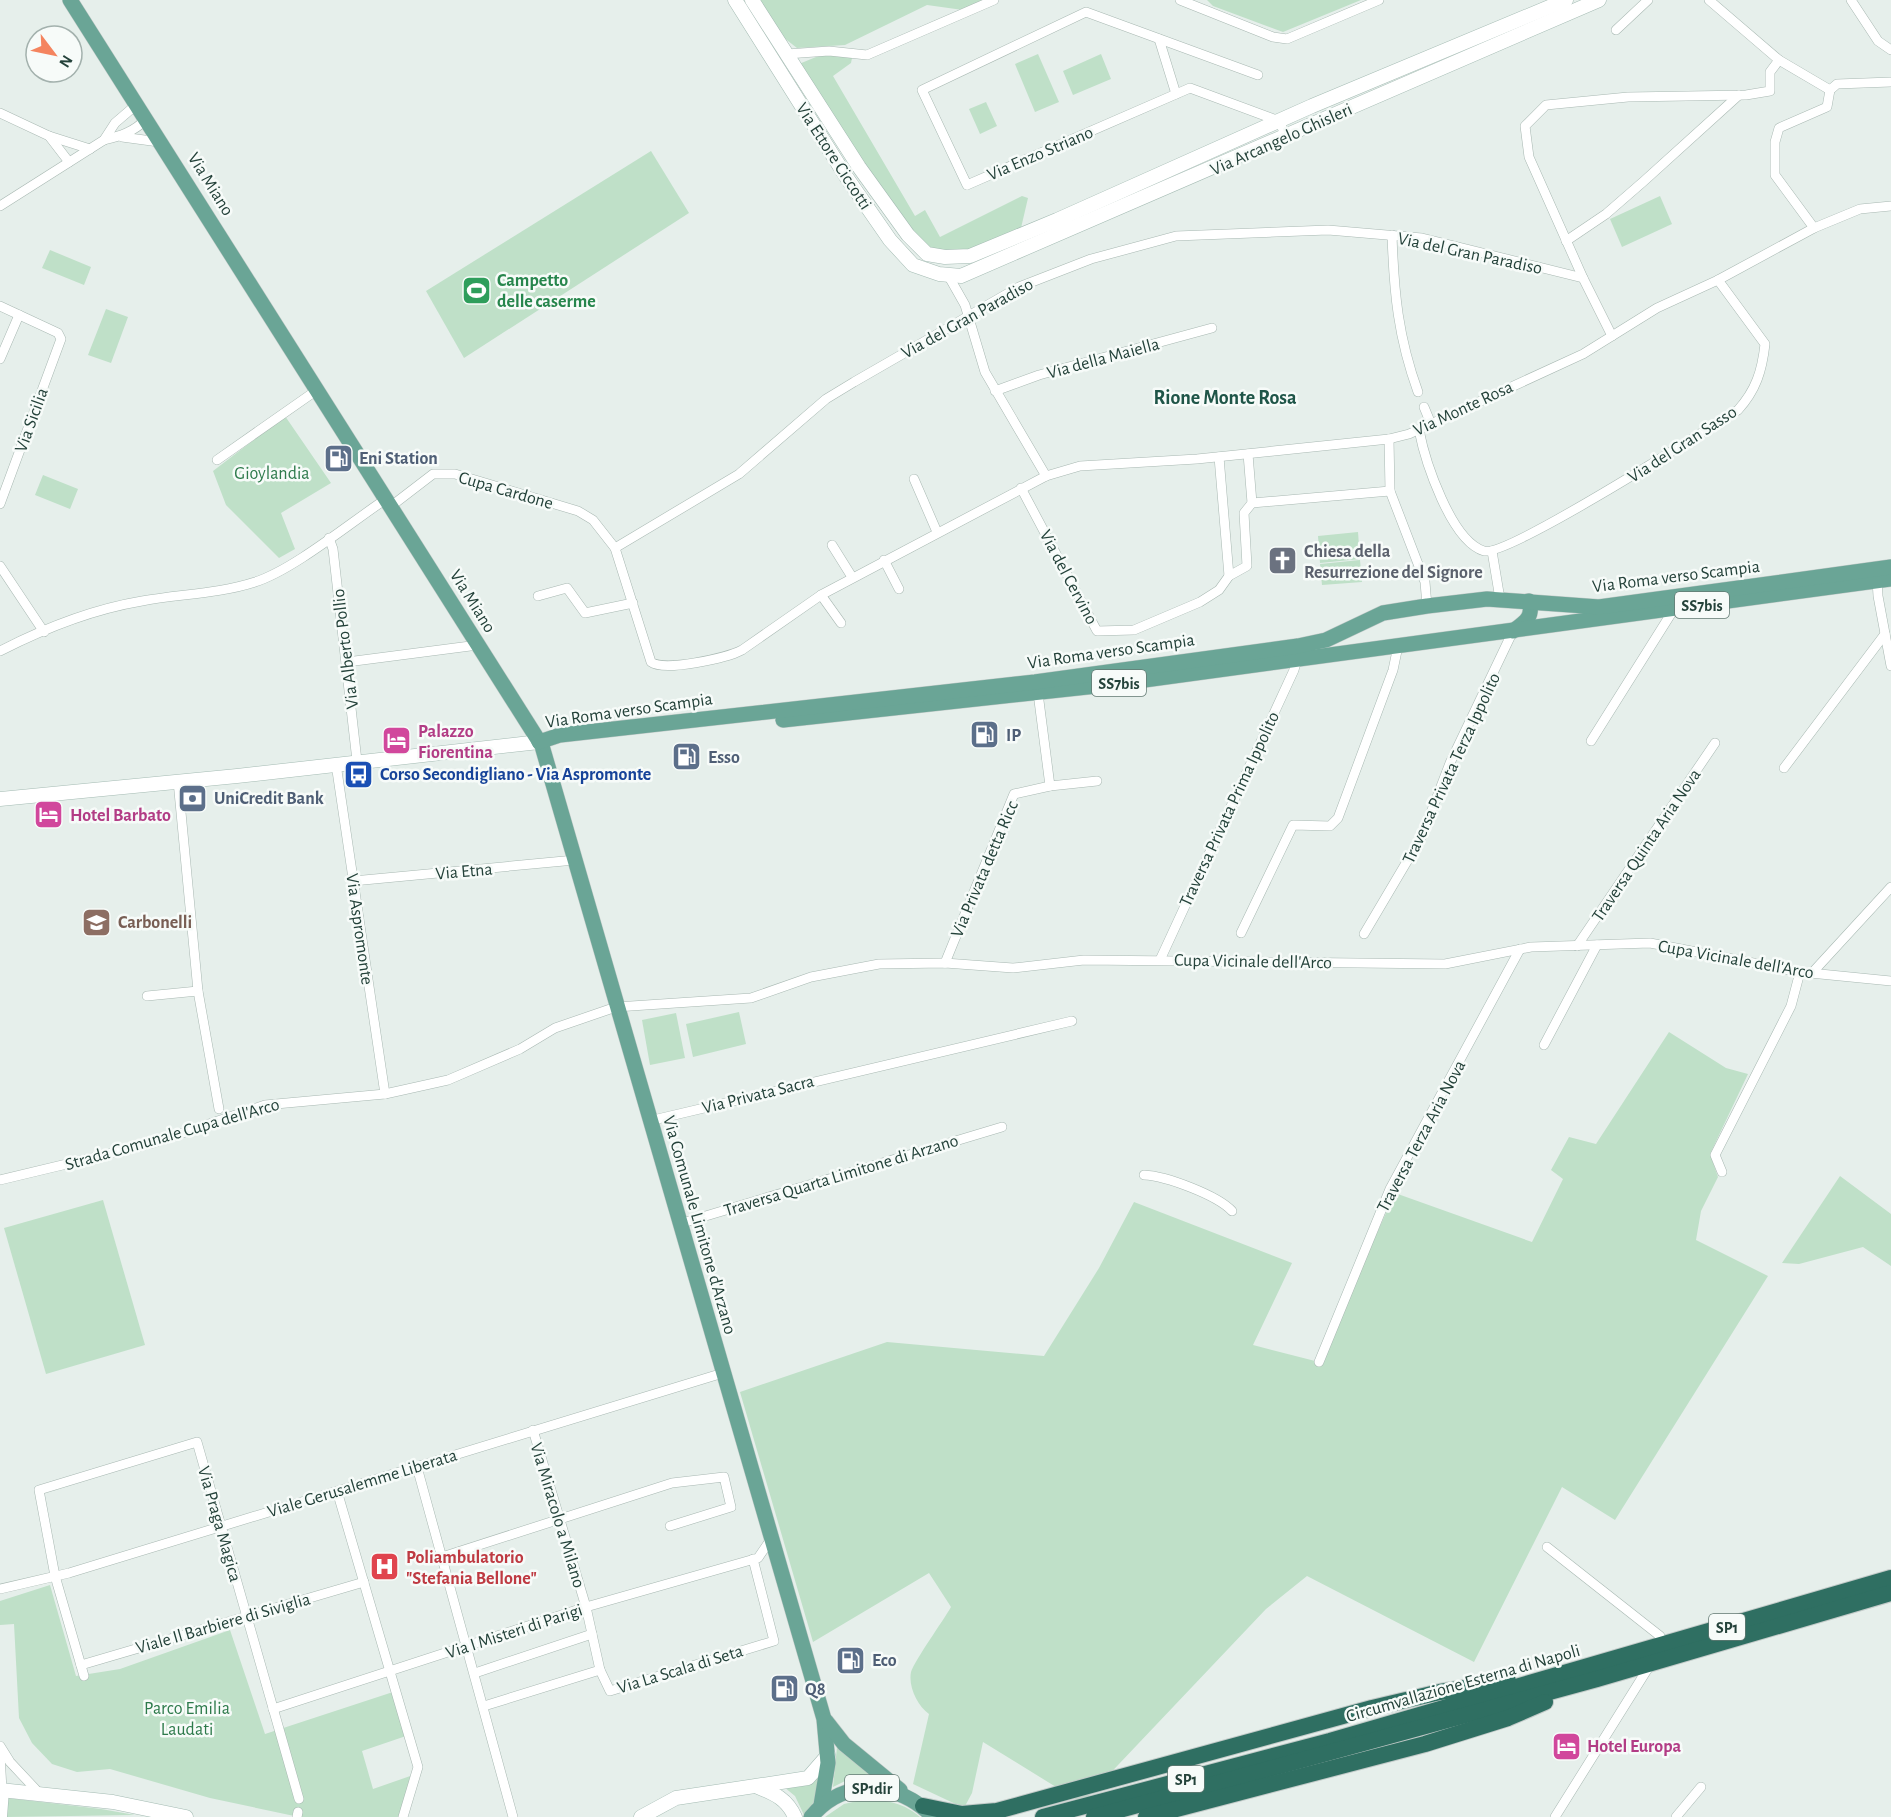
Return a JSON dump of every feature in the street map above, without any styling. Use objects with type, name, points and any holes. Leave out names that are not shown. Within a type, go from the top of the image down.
[{"type":"highway","name":"Circumvallazione Esterna di Napoli","points":[[1094,1817],[1891,1578]]},
{"type":"highway","name":"Circumvallazione Esterna di Napoli","points":[[1043,1817],[1597,1679],[1891,1593]]},
{"type":"highway","points":[[928,1811],[962,1814],[997,1811],[1372,1708],[1440,1692],[1562,1675]]},
{"type":"highway","points":[[1146,1817],[1436,1741],[1508,1718],[1597,1679]]},
{"type":"main road","name":"Via Miano","points":[[70,0],[539,742]]},
{"type":"main road","name":"Via Roma verso Scampia","points":[[539,742],[560,735],[777,711],[1036,689],[1298,646],[1326,640],[1383,613],[1427,606],[1500,599],[1599,607],[1891,567]]},
{"type":"main road","name":"Via Roma verso Scampia","points":[[539,742],[556,745],[861,713],[1036,689],[1514,631],[1884,580]]},
{"type":"main road","points":[[1514,631],[1528,621],[1531,614],[1529,601]]},
{"type":"main road","points":[[1364,621],[1359,630],[1360,637],[1377,648]]},
{"type":"main road","name":"Via Comunale Limitone d'Arzano","points":[[539,742],[824,1719]]},
{"type":"main road","points":[[821,1805],[828,1755],[824,1719]]},
{"type":"main road","points":[[824,1719],[844,1744],[908,1797]]},
{"type":"main road","name":"SP1dir","points":[[811,1817],[821,1805],[838,1794],[857,1788],[884,1789],[908,1797],[928,1811]]},
{"type":"street","name":"Via Ettore Ciccotti","points":[[735,0],[847,178],[890,240],[914,265],[955,275]]},
{"type":"street","name":"Via Ettore Ciccotti","points":[[752,0],[859,167],[917,246],[927,254],[945,257],[970,256]]},
{"type":"street","points":[[787,54],[829,51],[867,55],[994,0]]},
{"type":"street","points":[[1180,0],[1273,38],[1287,39],[1379,0]]},
{"type":"street","name":"Via Arcangelo Ghisleri","points":[[970,256],[1057,220],[1278,121],[1566,0]]},
{"type":"street","name":"Via Arcangelo Ghisleri","points":[[955,275],[1286,136],[1599,0]]},
{"type":"street","points":[[1616,30],[1648,0]]},
{"type":"street","points":[[1851,0],[1878,41],[1891,50]]},
{"type":"street","points":[[1709,1],[1779,60],[1830,90]]},
{"type":"street","name":"Via Enzo Striano","points":[[1159,39],[1086,12],[922,90],[967,185],[1190,88],[1278,121]]},
{"type":"street","points":[[1159,39],[1258,75]]},
{"type":"street","points":[[1159,39],[1176,94]]},
{"type":"street","points":[[1612,336],[1582,278],[1529,157],[1525,126],[1546,105],[1628,97],[1739,95],[1770,91],[1770,72],[1779,60]]},
{"type":"street","points":[[1814,228],[1775,175],[1774,142],[1779,128],[1827,106],[1830,90],[1837,84],[1891,81]]},
{"type":"street","points":[[1566,241],[1606,214],[1739,95]]},
{"type":"street","points":[[104,140],[115,123],[136,105]]},
{"type":"street","points":[[0,113],[50,136],[90,149]]},
{"type":"street","points":[[0,206],[104,140],[137,128],[146,119]]},
{"type":"street","points":[[1278,121],[1286,136]]},
{"type":"street","points":[[50,136],[69,162]]},
{"type":"street","points":[[120,136],[162,143]]},
{"type":"street","name":"Via Monte Rosa","points":[[615,548],[648,658],[655,665],[666,667],[735,654],[821,595],[852,577],[1046,476],[1080,466],[1248,454],[1389,439],[1419,430],[1583,354],[1657,308],[1718,280],[1814,228],[1860,209],[1891,206]]},
{"type":"street","name":"Via del Gran Paradiso","points":[[615,548],[739,474],[826,399],[1019,286],[1091,258],[1176,236],[1328,230],[1422,238],[1582,278]]},
{"type":"street","points":[[1392,236],[1394,301],[1409,367],[1418,392]]},
{"type":"street","points":[[955,275],[985,372],[1046,476]]},
{"type":"street","name":"Via del Gran Sasso","points":[[1492,551],[1607,492],[1738,410],[1750,396],[1758,381],[1765,344],[1718,280]]},
{"type":"street","points":[[0,306],[19,315],[0,359]]},
{"type":"street","name":"Via Sicilia","points":[[0,504],[61,336],[19,315]]},
{"type":"street","name":"Via della Maiella","points":[[995,391],[1039,375],[1212,328]]},
{"type":"street","points":[[216,460],[317,390]]},
{"type":"street","points":[[1424,407],[1431,424]]},
{"type":"street","points":[[1419,430],[1423,452],[1452,520],[1467,539],[1484,551],[1492,551],[1500,599]]},
{"type":"street","points":[[1389,439],[1390,491],[1425,582],[1427,606]]},
{"type":"street","points":[[1219,457],[1229,576],[1247,567],[1244,513],[1252,503],[1248,454]]},
{"type":"street","name":"Cupa Cardone","points":[[0,651],[85,616],[141,601],[216,591],[255,582],[273,574],[433,474],[455,474],[578,511],[592,520],[615,548]]},
{"type":"street","points":[[914,479],[937,532]]},
{"type":"street","name":"Via del Cervino","points":[[1021,489],[1097,631],[1134,630],[1200,602],[1219,590],[1229,576]]},
{"type":"street","points":[[1252,503],[1390,491]]},
{"type":"street","name":"Via Alberto Pollio","points":[[328,538],[333,549],[357,761]]},
{"type":"street","points":[[832,545],[852,577]]},
{"type":"street","points":[[884,560],[898,589]]},
{"type":"street","points":[[0,566],[44,632]]},
{"type":"street","points":[[1884,580],[1885,634],[1891,666]]},
{"type":"street","points":[[538,596],[567,588],[585,613],[633,603]]},
{"type":"street","points":[[821,595],[842,623]]},
{"type":"street","points":[[1591,741],[1674,609]]},
{"type":"street","name":"Traversa Privata Terza Ippolito","points":[[1364,934],[1422,836],[1450,763],[1514,631]]},
{"type":"street","points":[[1784,768],[1885,634]]},
{"type":"street","points":[[347,662],[478,645]]},
{"type":"street","points":[[1241,933],[1293,825],[1330,826],[1338,818],[1394,670],[1398,646]]},
{"type":"street","name":"Traversa Privata Prima Ippolito","points":[[1160,960],[1294,670],[1297,659]]},
{"type":"street","points":[[1036,689],[1050,786],[1097,781]]},
{"type":"street","points":[[0,799],[178,782],[539,742]]},
{"type":"street","name":"Traversa Quinta Aria Nova","points":[[1577,946],[1715,743]]},
{"type":"street","name":"Via Aspromonte","points":[[336,764],[385,1094]]},
{"type":"street","points":[[178,782],[198,991],[219,1108]]},
{"type":"street","name":"Via Privata detta Ricc","points":[[945,963],[1014,794],[1050,786]]},
{"type":"street","name":"Via Etna","points":[[353,881],[575,860]]},
{"type":"street","points":[[1812,973],[1891,887]]},
{"type":"street","name":"Cupa Vicinale dell'Arco","points":[[616,1007],[751,998],[811,977],[879,964],[945,963],[1014,968],[1084,960],[1445,963],[1520,949],[1650,943],[1800,972],[1891,981]]},
{"type":"street","points":[[1544,1045],[1597,945]]},
{"type":"street","name":"Traversa Terza Aria Nova","points":[[1319,1362],[1390,1189],[1520,949]]},
{"type":"street","points":[[1722,1172],[1715,1155],[1791,1006],[1800,972]]},
{"type":"street","points":[[147,996],[198,991]]},
{"type":"street","name":"Strada Comunale Cupa dell'Arco","points":[[0,1180],[150,1144],[265,1105],[385,1094],[448,1080],[512,1053],[555,1028],[616,1007]]},
{"type":"street","name":"Via Privata Sacra","points":[[649,1121],[1072,1021]]},
{"type":"street","name":"Traversa Quarta Limitone di Arzano","points":[[679,1224],[1002,1126]]},
{"type":"street","points":[[1144,1175],[1165,1178],[1206,1195],[1232,1211]]},
{"type":"street","name":"Viale Gerusalemme Liberata","points":[[0,1589],[55,1576],[723,1374]]},
{"type":"street","name":"Via Miracolo a Milano","points":[[533,1430],[586,1607],[600,1670]]},
{"type":"street","name":"Via Praga Magica","points":[[55,1576],[39,1490],[197,1442],[299,1799]]},
{"type":"street","points":[[417,1467],[513,1817]]},
{"type":"street","points":[[442,1557],[672,1483],[724,1477],[731,1507],[670,1526]]},
{"type":"street","points":[[338,1491],[418,1767],[403,1817]]},
{"type":"street","points":[[771,1539],[755,1559],[780,1570]]},
{"type":"street","points":[[1547,1547],[1660,1636]]},
{"type":"street","name":"Via I Misteri di Parigi","points":[[273,1709],[586,1607],[755,1559]]},
{"type":"street","name":"Via La Scala di Seta","points":[[484,1706],[600,1670],[610,1691],[774,1641],[755,1559]]},
{"type":"street","points":[[55,1576],[84,1676]]},
{"type":"street","name":"Viale Il Barbiere di Siviglia","points":[[81,1665],[364,1582]]},
{"type":"street","name":"Via I Misteri di Parigi","points":[[475,1673],[592,1634]]},
{"type":"street","points":[[1555,1817],[1651,1663]]},
{"type":"street","points":[[0,1746],[22,1777],[40,1794]]},
{"type":"street","points":[[0,1754],[0,1817]]},
{"type":"street","points":[[641,1817],[676,1798],[808,1778],[828,1755]]},
{"type":"street","points":[[756,1787],[776,1794],[785,1802],[795,1817]]},
{"type":"street","points":[[1676,1817],[1701,1787]]},
{"type":"street","points":[[1,1790],[113,1802],[186,1817]]},
{"type":"green space","points":[[760,0],[994,0],[970,11],[927,5],[845,45],[797,48],[783,37]]},
{"type":"green space","points":[[1207,0],[1361,0],[1283,32],[1213,6]]},
{"type":"green space","points":[[828,52],[852,58],[851,63],[833,76],[915,216],[925,210],[940,237],[1022,196],[1028,198],[1021,228],[963,257],[917,246],[799,64]]},
{"type":"green space","points":[[1038,54],[1059,102],[1035,112],[1015,64]]},
{"type":"green space","points":[[1101,54],[1111,79],[1073,95],[1063,71]]},
{"type":"green space","points":[[986,102],[997,126],[980,134],[969,109]]},
{"type":"green space","points":[[651,151],[689,213],[464,358],[426,291]]},
{"type":"green space","points":[[1660,196],[1672,224],[1622,247],[1610,219]]},
{"type":"green space","points":[[50,250],[91,267],[84,285],[42,268]]},
{"type":"green space","points":[[106,309],[128,317],[111,363],[88,355]]},
{"type":"green space","name":"Gioylandia","points":[[285,416],[331,483],[281,513],[295,549],[279,558],[226,505],[213,471]]},
{"type":"green space","points":[[43,475],[78,489],[70,509],[35,495]]},
{"type":"green space","points":[[1358,532],[1360,559],[1320,563],[1318,536]]},
{"type":"green space","points":[[1360,560],[1362,582],[1322,585],[1320,564]]},
{"type":"green space","points":[[739,1012],[746,1044],[693,1057],[686,1024]]},
{"type":"green space","points":[[676,1013],[685,1058],[650,1065],[642,1020]]},
{"type":"green space","points":[[1669,1032],[1726,1068],[1748,1074],[1710,1154],[1718,1177],[1701,1211],[1696,1240],[1768,1276],[1615,1520],[1562,1487],[1474,1662],[1307,1576],[1266,1609],[1082,1803],[983,1742],[972,1793],[964,1808],[913,1784],[929,1714],[915,1696],[910,1678],[911,1672],[951,1607],[929,1573],[813,1642],[740,1392],[887,1342],[1044,1356],[1099,1268],[1134,1202],[1292,1263],[1253,1345],[1319,1362],[1395,1193],[1532,1242],[1563,1179],[1551,1170],[1569,1137],[1596,1144]]},
{"type":"green space","points":[[1840,1176],[1891,1214],[1891,1266],[1863,1247],[1799,1264],[1782,1263]]},
{"type":"green space","points":[[103,1200],[145,1345],[46,1374],[4,1228]]},
{"type":"green space","name":"Parco Emilia Laudati","points":[[50,1585],[76,1676],[120,1669],[230,1630],[265,1734],[393,1692],[406,1736],[362,1751],[373,1789],[416,1774],[403,1817],[299,1817],[210,1798],[110,1769],[77,1772],[52,1764],[32,1743],[19,1718],[14,1624],[0,1625],[0,1601]]},
{"type":"green space","points":[[837,1747],[873,1773],[851,1778],[833,1787]]},
{"type":"green space","points":[[822,1774],[814,1802],[804,1815],[795,1796],[784,1787],[816,1779]]},
{"type":"green space","points":[[7,1798],[101,1809],[135,1815],[6,1817]]},
{"type":"green space","points":[[866,1799],[895,1803],[908,1808],[920,1817],[825,1817],[844,1804]]},
{"type":"place","name":"Campetto delle caserme","points":[[476,290]]},
{"type":"place","name":"Eni Station","points":[[338,458]]},
{"type":"place","name":"Chiesa della Resurrezione del Signore","points":[[1283,561]]},
{"type":"place","name":"IP","points":[[985,735]]},
{"type":"place","name":"Palazzo Fiorentina","points":[[397,741]]},
{"type":"place","name":"Esso","points":[[687,757]]},
{"type":"place","name":"Corso Secondigliano - Via Aspromonte","points":[[359,774]]},
{"type":"place","name":"UniCredit Bank","points":[[193,798]]},
{"type":"place","name":"Hotel Barbato","points":[[49,815]]},
{"type":"place","name":"Carbonelli","points":[[97,922]]},
{"type":"place","name":"Poliambulatorio \"Stefania Bellone\"","points":[[385,1567]]},
{"type":"place","name":"Eco","points":[[851,1660]]},
{"type":"place","name":"Q8","points":[[784,1689]]},
{"type":"place","name":"Hotel Europa","points":[[1566,1746]]},
{"type":"district","name":"Rione Monte Rosa","points":[[1225,397]]}]
